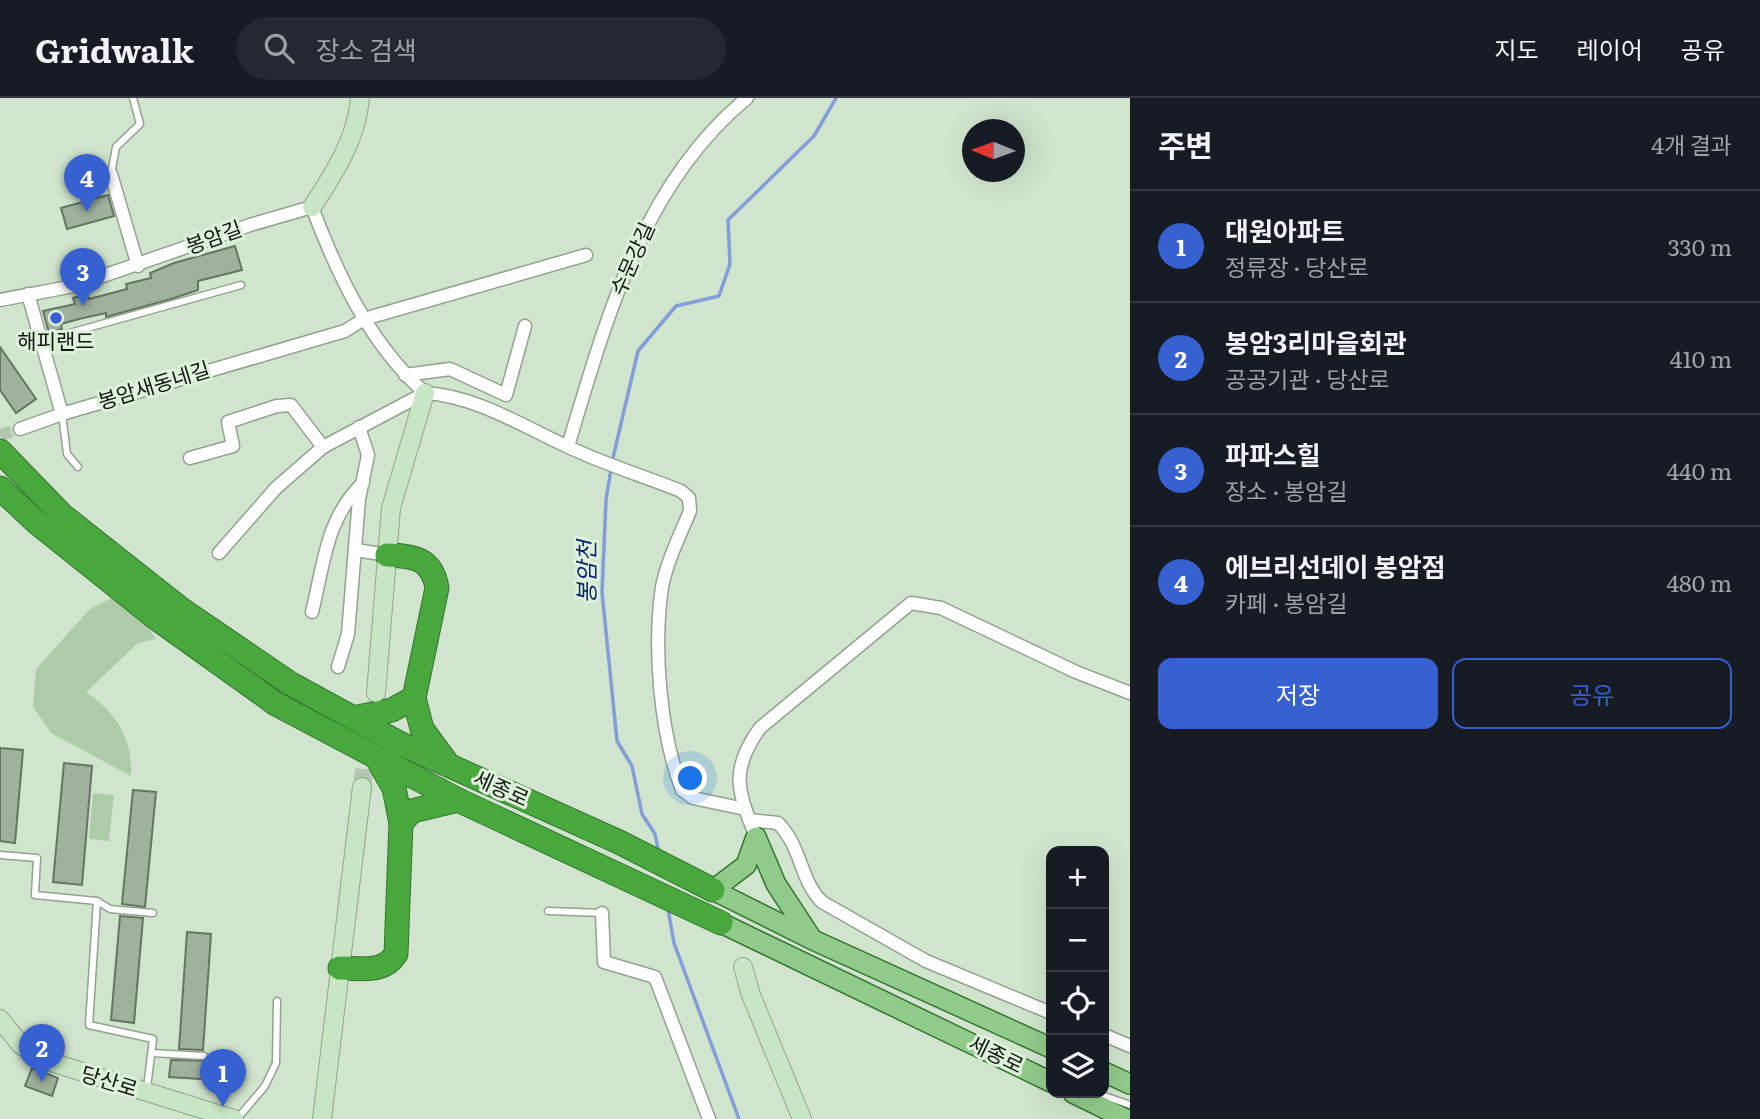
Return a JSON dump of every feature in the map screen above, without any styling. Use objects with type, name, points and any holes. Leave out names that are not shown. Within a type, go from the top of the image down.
[{"type":"highway","name":"세종로","points":[[0,451],[62,514],[181,609],[290,684],[449,765],[619,842],[713,890]]},
{"type":"highway","name":"세종로","points":[[0,488],[36,523],[276,705],[457,800],[721,923]]},
{"type":"highway","points":[[387,555],[415,556],[426,562],[434,573],[437,588],[414,698],[422,729],[449,765]]},
{"type":"highway","points":[[353,718],[392,710],[414,698]]},
{"type":"highway","points":[[340,968],[378,969],[389,965],[396,954],[401,823],[394,788],[378,760]]},
{"type":"highway","points":[[401,823],[412,811],[424,806],[457,800]]},
{"type":"main road","points":[[713,890],[746,865],[750,822]]},
{"type":"main road","points":[[750,822],[776,884],[811,939]]},
{"type":"main road","name":"세종로","points":[[713,890],[811,939],[1046,1046]]},
{"type":"main road","name":"세종로","points":[[721,923],[1046,1080]]},
{"type":"main road","points":[[1109,1074],[1130,1084]]},
{"type":"main road","points":[[1083,1098],[1126,1119]]},
{"type":"street","points":[[360,98],[359,116],[342,157],[312,207],[370,333],[405,375],[425,393]]},
{"type":"street","name":"수문강길","points":[[572,448],[623,275],[639,237],[664,194],[697,149],[747,98]]},
{"type":"street","points":[[111,174],[138,266]]},
{"type":"street","name":"봉암길","points":[[0,300],[74,286],[250,225],[312,207]]},
{"type":"street","name":"봉암새동네길","points":[[20,429],[62,414],[345,331],[364,319],[586,255]]},
{"type":"street","points":[[28,294],[62,414]]},
{"type":"street","points":[[405,375],[450,369],[506,395],[526,326]]},
{"type":"street","points":[[376,692],[391,508],[425,393]]},
{"type":"street","points":[[219,553],[276,488],[323,447],[425,393],[447,394],[681,491],[689,498],[690,511],[663,586],[659,640],[664,717],[675,773],[682,790],[693,798],[750,822],[778,822],[792,838],[811,891],[822,902],[926,961],[1046,1011]]},
{"type":"street","points":[[190,458],[233,446],[228,422],[277,406],[290,405],[323,447]]},
{"type":"street","points":[[338,667],[348,634],[359,499],[368,455],[359,427]]},
{"type":"street","points":[[312,612],[331,526],[349,496],[364,482]]},
{"type":"street","points":[[356,550],[387,555]]},
{"type":"street","points":[[750,822],[739,783],[740,761],[760,728],[911,603],[941,608],[1076,672],[1130,693]]},
{"type":"street","points":[[322,1119],[362,787]]},
{"type":"street","points":[[602,913],[604,962],[655,977],[709,1119]]},
{"type":"street","points":[[743,967],[751,995],[802,1119]]},
{"type":"street","name":"당산로","points":[[0,1019],[20,1044],[41,1059],[146,1094],[235,1119]]},
{"type":"street","points":[[1109,1037],[1130,1046]]},
{"type":"lane","points":[[111,174],[116,147],[141,124],[133,98]]},
{"type":"lane","points":[[41,341],[240,285]]},
{"type":"lane","points":[[62,414],[67,454],[78,467]]},
{"type":"lane","points":[[0,855],[37,858],[35,895],[97,901],[110,909],[153,913]]},
{"type":"lane","points":[[97,901],[89,1025],[153,1038],[146,1094]]},
{"type":"lane","points":[[548,911],[602,913]]},
{"type":"lane","points":[[235,1119],[265,1086],[276,1063],[277,1001]]},
{"type":"lane","points":[[152,1053],[204,1056]]},
{"type":"lane","points":[[996,1055],[1046,1074]]},
{"type":"lane","points":[[1109,1098],[1130,1105]]},
{"type":"green space","points":[[113,597],[140,616],[156,639],[138,643],[86,692],[106,708],[126,738],[131,776],[51,733],[33,707],[36,669],[90,609]]},
{"type":"green space","points":[[93,793],[114,795],[109,841],[89,839]]},
{"type":"building","points":[[108,195],[114,216],[67,229],[61,208]]},
{"type":"building","points":[[235,246],[242,270],[198,281],[198,290],[171,299],[106,317],[106,313],[61,324],[62,329],[49,333],[43,311],[75,304],[73,298],[87,294],[89,299],[127,289],[126,284],[151,278],[150,273],[174,263]]},
{"type":"building","points":[[0,347],[36,399],[16,413],[0,390]]},
{"type":"building","points":[[0,748],[23,750],[15,843],[0,841]]},
{"type":"building","points":[[64,763],[92,766],[82,885],[53,882]]},
{"type":"building","points":[[133,790],[156,792],[145,907],[122,904]]},
{"type":"building","points":[[120,916],[143,918],[134,1023],[111,1020]]},
{"type":"building","points":[[187,932],[211,934],[203,1050],[179,1049]]},
{"type":"building","points":[[171,1060],[218,1061],[216,1080],[169,1077]]},
{"type":"building","points":[[32,1068],[58,1078],[52,1096],[25,1086]]},
{"type":"waterway","name":"봉암천","points":[[612,462],[638,351],[676,306],[719,296],[730,264],[728,220],[814,136],[836,98]]},
{"type":"waterway","name":"봉암천","points":[[611,469],[606,500],[602,592],[617,741],[632,766],[642,814],[655,834],[659,853]]},
{"type":"waterway","name":"봉암천","points":[[668,909],[674,943],[739,1119]]},
{"type":"tunnel","points":[[0,435],[20,429]]},
{"type":"tunnel","points":[[362,787],[368,742]]},
{"type":"place","name":"에브리선데이 봉암점","points":[[87,212]]},
{"type":"place","name":"파파스힐","points":[[83,306]]},
{"type":"place","name":"해피랜드","points":[[56,318]]},
{"type":"place","name":"봉암3리마을회관","points":[[42,1082]]},
{"type":"place","name":"대원아파트","points":[[223,1107]]}]
